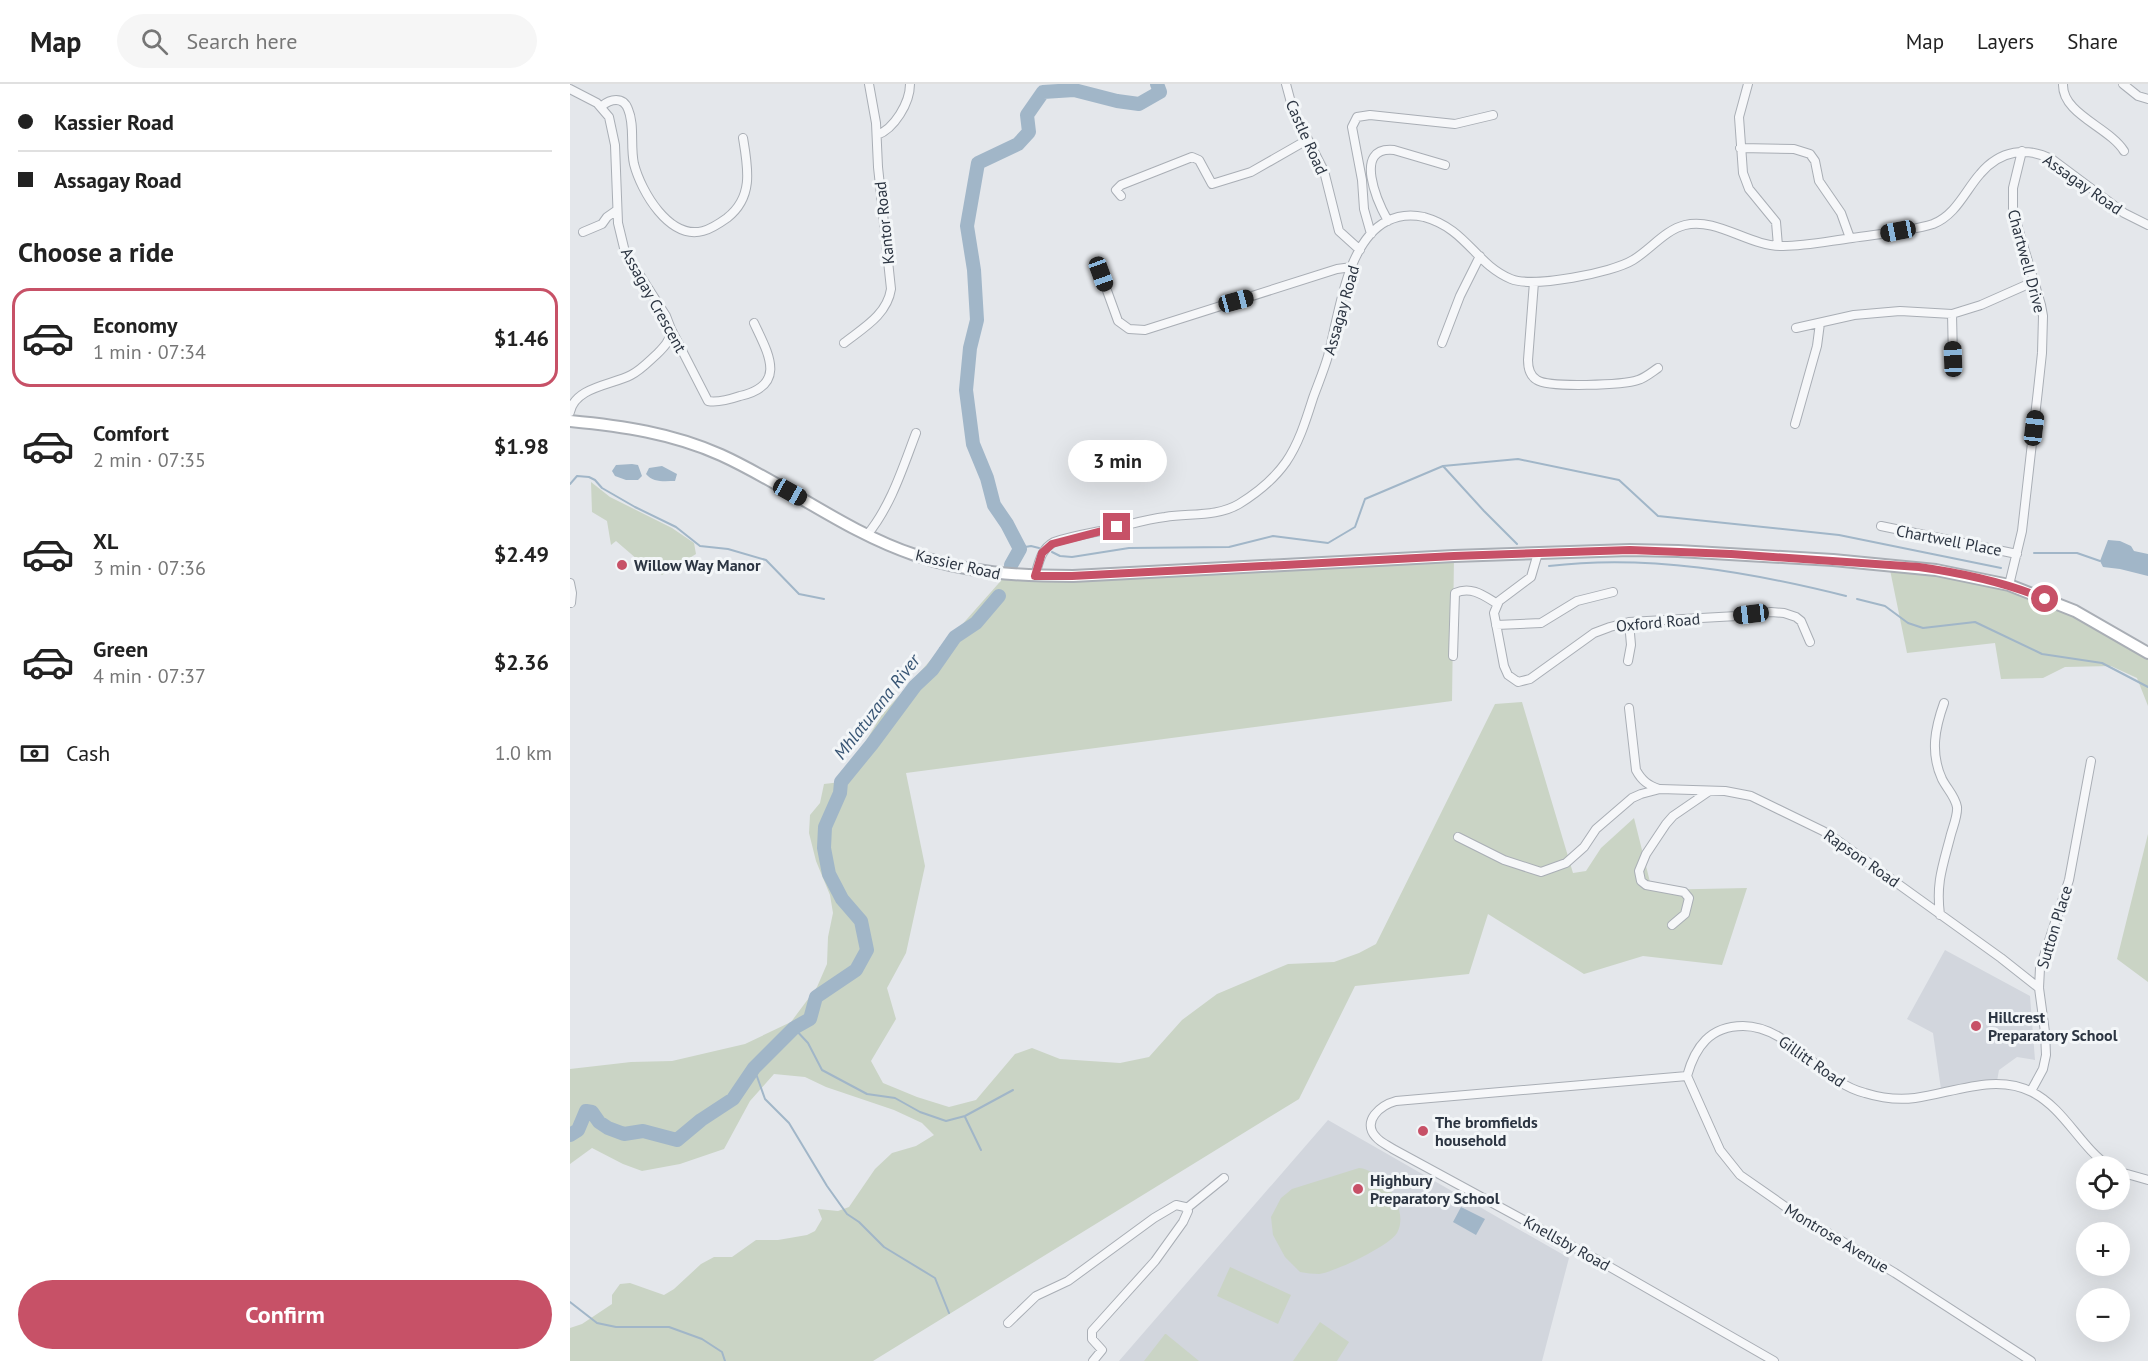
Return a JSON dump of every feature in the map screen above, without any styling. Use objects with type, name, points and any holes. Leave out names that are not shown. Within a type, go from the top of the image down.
[{"type":"main road","name":"Kassier Road","points":[[570,421],[640,430],[700,447],[746,468],[867,535],[941,563],[986,573],[1072,576],[1630,550],[1823,559],[1936,570],[2009,585],[2075,611],[2148,652]]},
{"type":"street","name":"Kantor Road","points":[[844,343],[877,318],[890,295],[877,135],[869,84]]},
{"type":"street","points":[[877,135],[887,130],[904,108],[910,93],[910,84]]},
{"type":"street","name":"Castle Road","points":[[1286,84],[1293,110],[1324,171],[1339,231],[1344,238],[1360,250]]},
{"type":"street","points":[[1748,84],[1739,113],[1740,148],[1745,182],[1776,222],[1778,246]]},
{"type":"street","points":[[2063,84],[2064,98],[2070,106],[2109,135],[2124,152]]},
{"type":"street","points":[[2123,84],[2130,92],[2148,99]]},
{"type":"street","points":[[570,89],[602,106],[615,100],[627,107],[634,163],[644,188],[665,218],[675,227],[688,233],[705,231],[714,227],[731,215],[741,203],[748,183],[743,138]]},
{"type":"street","name":"Assagay Crescent","points":[[602,106],[610,120],[614,138],[619,232],[625,252],[632,266],[661,307],[705,397],[712,402],[750,394],[767,380],[771,362],[753,323]]},
{"type":"street","points":[[1371,234],[1364,209],[1362,180],[1352,127],[1357,117],[1364,115],[1407,118],[1445,124],[1462,123],[1493,115]]},
{"type":"street","points":[[1121,196],[1117,192],[1118,187],[1192,157],[1199,160],[1211,184],[1251,172],[1307,140]]},
{"type":"street","points":[[1740,148],[1794,149],[1810,154],[1815,161],[1819,181],[1841,213],[1850,238]]},
{"type":"street","points":[[1388,221],[1378,203],[1371,181],[1371,166],[1378,154],[1386,149],[1394,150],[1445,165]]},
{"type":"street","name":"Assagay Road","points":[[1035,576],[1044,550],[1054,542],[1164,517],[1216,513],[1237,506],[1260,489],[1285,463],[1300,435],[1328,357],[1352,267],[1360,250],[1371,234],[1388,221],[1407,215],[1432,219],[1455,231],[1480,256],[1507,277],[1524,282],[1534,282],[1582,276],[1617,268],[1633,260],[1673,230],[1687,224],[1714,226],[1759,243],[1778,246],[1808,245],[1912,228],[1938,221],[1952,211],[1986,168],[2009,154],[2022,151],[2036,152],[2053,160],[2124,213],[2148,225]]},
{"type":"street","name":"Chartwell Drive","points":[[2009,585],[2022,531],[2042,353],[2043,316],[2013,211],[2013,188],[2022,151]]},
{"type":"street","points":[[583,232],[602,224],[617,210]]},
{"type":"street","points":[[1442,343],[1456,306],[1480,256]]},
{"type":"street","points":[[1101,274],[1118,321],[1129,329],[1145,330],[1337,269],[1352,267]]},
{"type":"street","points":[[1534,282],[1528,360],[1535,380],[1548,384],[1621,384],[1644,378],[1658,368]]},
{"type":"street","points":[[1796,328],[1854,315],[1900,311],[1952,314],[1981,305],[2033,282]]},
{"type":"street","points":[[1952,314],[1953,359]]},
{"type":"street","points":[[1795,424],[1817,346],[1820,323]]},
{"type":"street","points":[[571,406],[577,398],[629,376],[641,368],[667,343],[671,329]]},
{"type":"street","points":[[867,535],[877,522],[899,478],[916,433]]},
{"type":"street","name":"Chartwell Place","points":[[1881,526],[2017,554]]},
{"type":"street","points":[[1452,656],[1455,593],[1473,591],[1496,603],[1531,577],[1538,553]]},
{"type":"street","points":[[570,583],[571,603]]},
{"type":"street","points":[[1496,625],[1541,623],[1577,601],[1613,592]]},
{"type":"street","name":"Oxford Road","points":[[1496,603],[1494,613],[1506,670],[1514,680],[1521,682],[1539,673],[1594,633],[1629,622],[1784,613],[1801,621],[1810,642]]},
{"type":"street","points":[[1628,661],[1629,622]]},
{"type":"street","points":[[1940,915],[1938,893],[1942,868],[1957,809],[1954,796],[1942,779],[1934,746],[1937,724],[1944,703]]},
{"type":"street","points":[[1629,708],[1636,770],[1647,785],[1660,789]]},
{"type":"street","name":"Sutton Place","points":[[2031,1091],[2043,1069],[2046,1055],[2039,988],[2040,968],[2069,880],[2091,761]]},
{"type":"street","name":"Rapson Road","points":[[1458,837],[1504,860],[1541,872],[1566,863],[1584,846],[1596,829],[1616,811],[1641,794],[1660,789],[1751,796],[1823,831],[2001,958],[2039,988]]},
{"type":"street","points":[[1672,925],[1685,914],[1689,898],[1684,892],[1646,885],[1641,881],[1639,871],[1646,854],[1673,816],[1709,791]]},
{"type":"street","name":"Gillitt Road","points":[[1687,1076],[1694,1053],[1701,1044],[1715,1033],[1745,1026],[1774,1034],[1790,1043],[1831,1077],[1865,1094],[1909,1098],[1990,1083],[2013,1085],[2031,1091],[2053,1107],[2097,1156]]},
{"type":"street","name":"Knellsby Road","points":[[1687,1076],[1396,1101],[1379,1108],[1372,1120],[1372,1131],[1381,1142],[1603,1263],[1774,1361]]},
{"type":"street","name":"Montrose Avenue","points":[[1687,1076],[1720,1150],[1740,1176],[1792,1212],[1895,1273],[2031,1361]]},
{"type":"street","points":[[2130,1175],[2148,1180]]},
{"type":"street","points":[[1093,1361],[1102,1350],[1092,1339],[1092,1331],[1155,1261],[1186,1218],[1187,1208],[1224,1179]]},
{"type":"street","points":[[1008,1323],[1036,1296],[1068,1281],[1154,1218],[1176,1205],[1187,1208]]},
{"type":"shaded area","name":"Hillcrest Preparatory School","points":[[1945,950],[2030,996],[2035,1060],[2017,1057],[1999,1070],[1997,1081],[1941,1089],[1933,1033],[1907,1019]]},
{"type":"shaded area","name":"Highbury Preparatory School","points":[[1328,1120],[1569,1258],[1542,1361],[1119,1361]]},
{"type":"green space","points":[[591,482],[610,497],[672,528],[694,543],[696,554],[662,575],[648,563],[645,566],[616,541],[611,545],[607,521],[592,512]]},
{"type":"green space","points":[[1454,556],[1452,701],[906,773],[925,866],[906,953],[887,988],[896,1019],[871,1061],[883,1083],[949,1107],[976,1100],[1015,1054],[1032,1048],[1060,1059],[1120,1063],[1149,1057],[1182,1020],[1217,994],[1288,964],[1334,962],[1376,944],[1495,704],[1522,702],[1573,873],[1586,871],[1601,848],[1634,818],[1652,890],[1747,888],[1722,965],[1643,956],[1584,974],[1488,914],[1469,974],[1355,986],[1299,1099],[873,1361],[570,1361],[570,1328],[582,1324],[612,1304],[612,1295],[620,1284],[630,1283],[664,1295],[674,1289],[701,1264],[714,1257],[732,1257],[756,1240],[778,1240],[807,1235],[815,1231],[822,1219],[818,1209],[838,1211],[849,1207],[875,1169],[892,1153],[916,1146],[934,1135],[922,1123],[894,1110],[826,1087],[805,1077],[774,1074],[750,1101],[724,1149],[680,1164],[642,1171],[592,1148],[570,1164],[570,1069],[631,1062],[672,1061],[745,1044],[791,1022],[817,987],[827,964],[828,937],[833,913],[830,895],[816,861],[809,833],[810,815],[820,803],[824,784],[841,782],[881,716],[1006,575]]},
{"type":"green space","points":[[1889,565],[2034,594],[2148,653],[2148,706],[2137,678],[2111,666],[2065,667],[2043,678],[2001,679],[1995,643],[1907,653]]},
{"type":"green space","points":[[2148,834],[2148,982],[2117,959]]},
{"type":"green space","points":[[1359,1168],[1368,1170],[1377,1176],[1392,1193],[1400,1213],[1397,1233],[1384,1245],[1337,1269],[1319,1274],[1300,1272],[1285,1257],[1273,1235],[1271,1217],[1281,1198],[1292,1189]]},
{"type":"green space","points":[[1230,1267],[1291,1295],[1278,1324],[1217,1296]]},
{"type":"green space","points":[[1320,1322],[1349,1342],[1337,1361],[1293,1361]]},
{"type":"green space","points":[[1166,1334],[1199,1361],[1144,1361]]},
{"type":"water","points":[[616,465],[638,465],[642,476],[638,480],[626,480],[615,476],[612,471]]},
{"type":"water","points":[[662,466],[677,474],[675,481],[656,480],[646,474],[649,468]]},
{"type":"water","points":[[2108,540],[2120,541],[2131,546],[2134,551],[2148,554],[2148,576],[2103,567],[2100,561]]},
{"type":"water","points":[[1461,1207],[1485,1219],[1476,1235],[1453,1222]]},
{"type":"waterway","name":"Mhlatuzana River","points":[[1011,565],[1020,549],[994,505],[987,478],[973,444],[966,390],[970,348],[977,320],[974,270],[967,226],[978,163],[1018,144],[1029,132],[1027,115],[1043,92],[1074,90],[1139,104],[1160,92],[1157,84]]},
{"type":"waterway","points":[[1052,552],[1060,556],[1072,557],[1129,548],[1229,547],[1273,536],[1328,543],[1355,527],[1365,499],[1443,466],[1518,459],[1619,480],[1658,516],[1839,535],[2001,568]]},
{"type":"waterway","points":[[1443,466],[1517,544]]},
{"type":"waterway","points":[[570,484],[577,476],[589,477],[602,488],[635,507],[676,527],[700,546],[728,549],[766,560],[799,594],[824,599]]},
{"type":"waterway","points":[[1019,548],[1031,546],[1039,548]]},
{"type":"waterway","points":[[2034,553],[2077,553],[2100,561]]},
{"type":"waterway","points":[[1549,566],[1624,562],[1661,564],[1736,573],[1846,596]]},
{"type":"waterway","name":"Mhlatuzana River","points":[[570,1135],[578,1130],[586,1111],[592,1112],[599,1122],[608,1128],[624,1134],[643,1131],[677,1140],[701,1120],[733,1099],[754,1068],[794,1028],[810,1019],[816,997],[856,970],[867,950],[861,921],[842,899],[829,874],[824,848],[825,827],[840,793],[841,782],[915,686],[932,670],[955,637],[976,623],[999,596]]},
{"type":"waterway","points":[[1857,599],[1885,606],[1908,623],[1923,628],[1975,622],[2042,654],[2102,663],[2148,687]]},
{"type":"waterway","name":"Mhlatuzana River","points":[[940,648],[946,651]]},
{"type":"waterway","points":[[794,1028],[808,1043],[822,1070],[867,1094],[895,1098],[920,1112],[946,1121],[965,1116],[1013,1090]]},
{"type":"waterway","points":[[754,1068],[765,1099],[789,1123],[827,1186],[847,1214],[859,1222],[884,1247],[935,1278],[949,1313]]},
{"type":"waterway","points":[[965,1117],[981,1150]]},
{"type":"waterway","points":[[570,1302],[597,1323],[616,1327],[669,1327],[702,1339],[722,1352],[725,1361]]},
{"type":"place","name":"Willow Way Manor","points":[[622,565]]},
{"type":"place","name":"Hillcrest Preparatory School","points":[[1976,1026]]},
{"type":"place","name":"The bromfields household","points":[[1423,1131]]},
{"type":"place","name":"Highbury Preparatory School","points":[[1358,1189]]},
{"type":"route","points":[[1117,527],[1063,539],[1047,546],[1040,558],[1035,576],[1566,551],[1678,551],[1919,567],[2009,585],[2045,599]]}]
